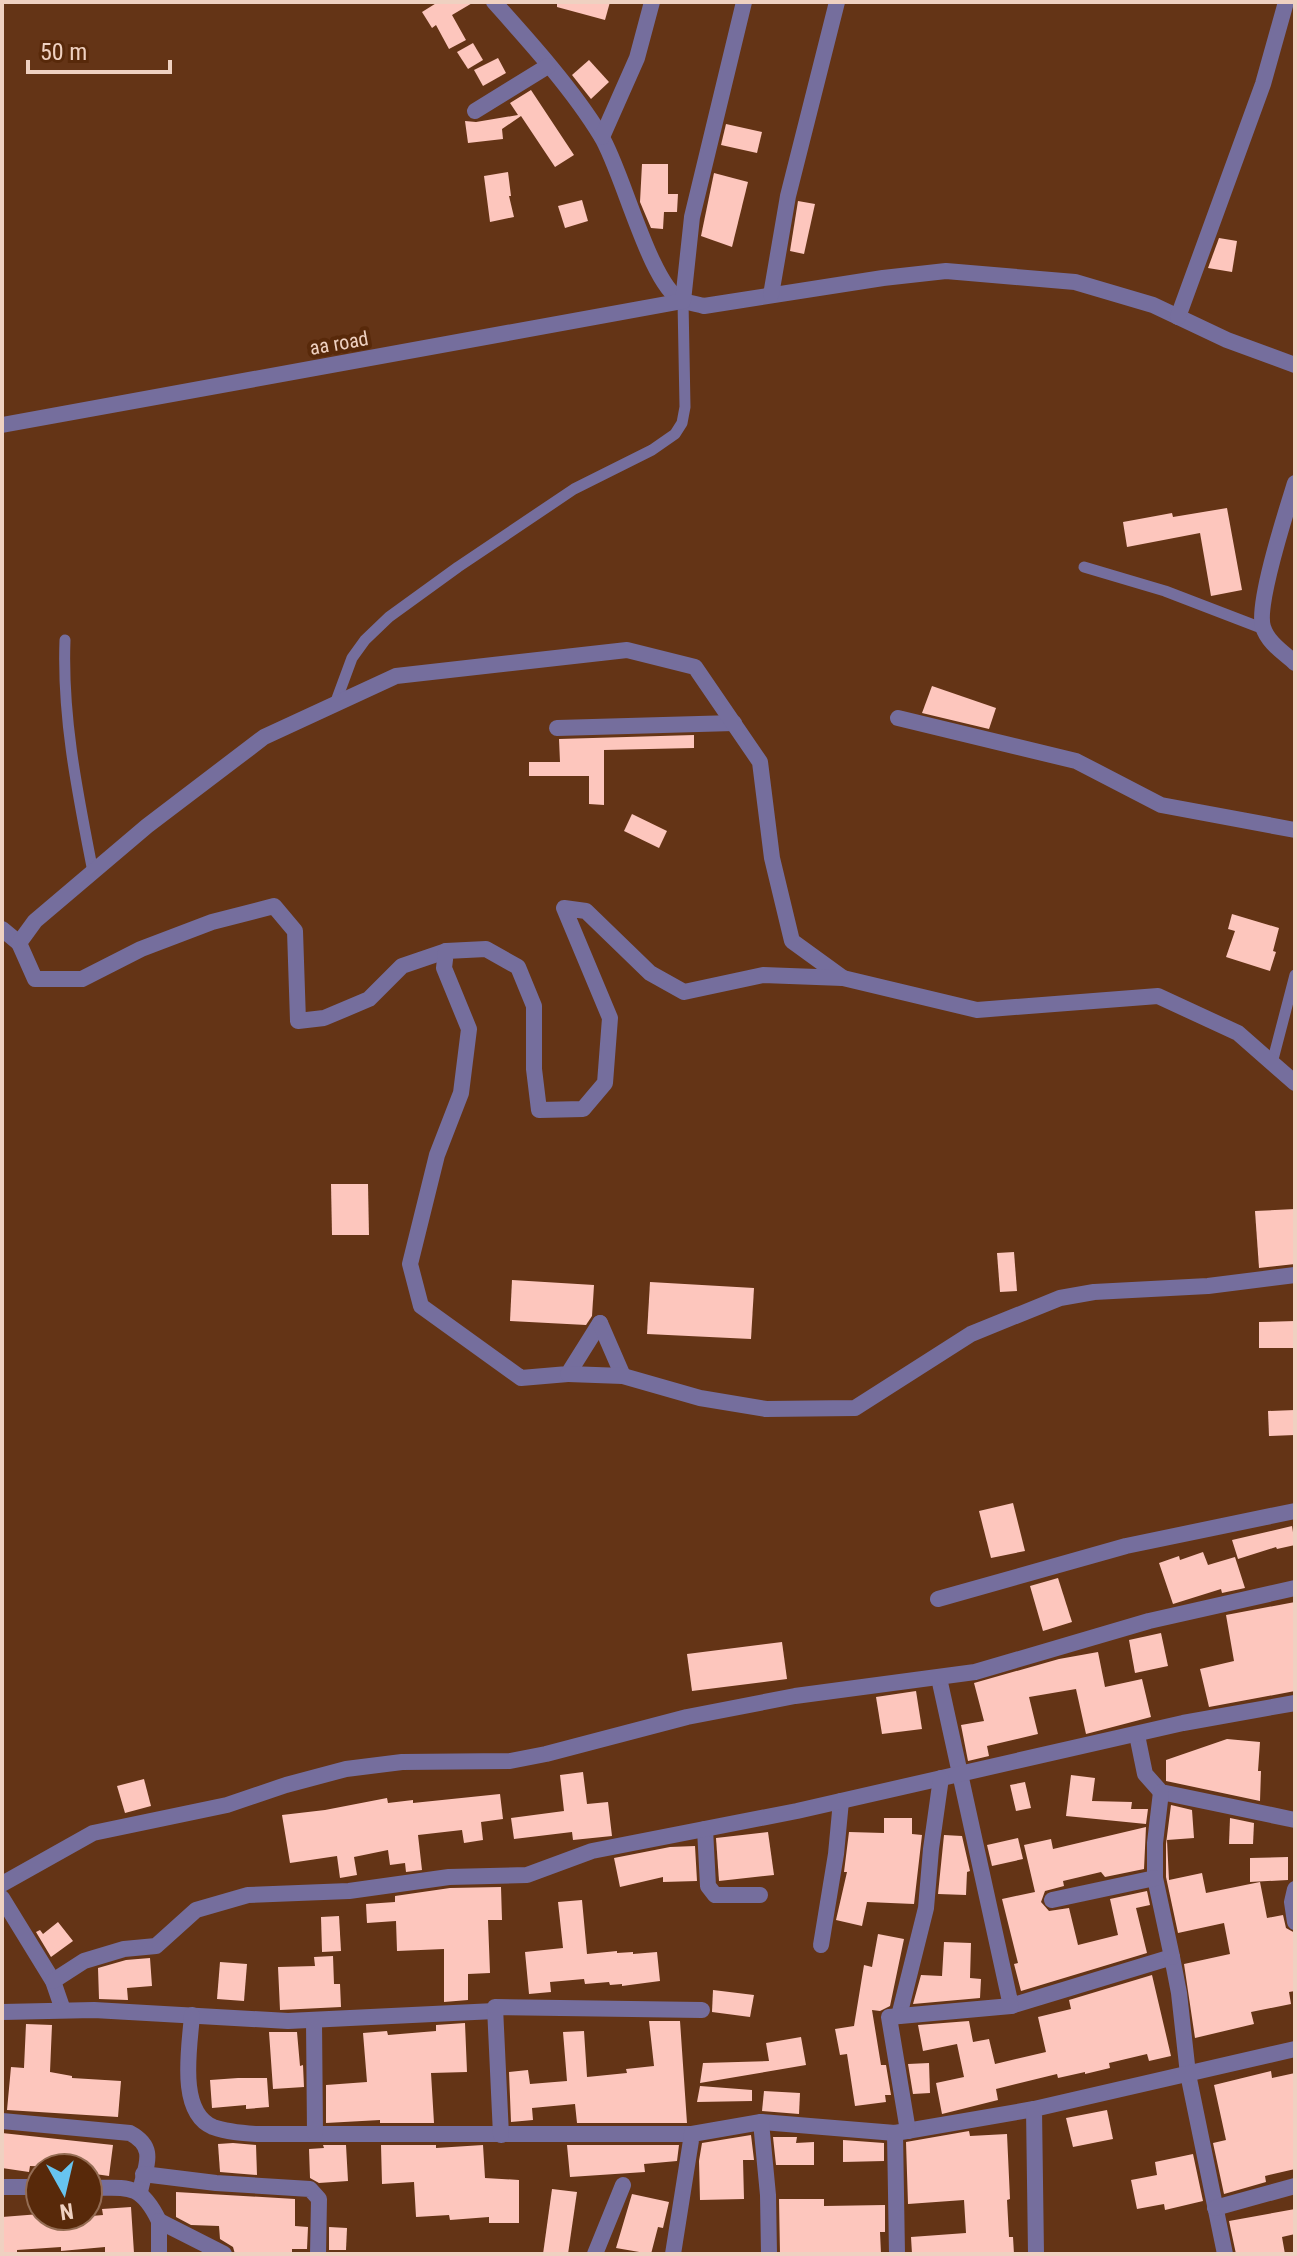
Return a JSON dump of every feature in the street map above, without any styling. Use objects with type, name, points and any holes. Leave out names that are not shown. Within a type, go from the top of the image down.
[{"type":"street","points":[[494,2],[602,137],[653,260],[669,289],[683,301]]},
{"type":"street","points":[[602,137],[637,58],[652,2]]},
{"type":"street","points":[[683,301],[692,217],[744,2]]},
{"type":"street","points":[[771,295],[788,196],[837,2]]},
{"type":"street","points":[[1178,317],[1263,84],[1286,2]]},
{"type":"street","points":[[475,111],[548,66]]},
{"type":"street","name":"aa road","points":[[2,425],[683,301],[704,306],[946,271],[1075,282],[1153,305],[1227,340],[1295,365]]},
{"type":"street","points":[[1295,483],[1278,538],[1261,617],[1271,642],[1295,663]]},
{"type":"street","points":[[19,943],[35,921],[147,826],[264,737],[396,676],[627,650],[695,667],[760,762],[772,858],[792,941],[843,978]]},
{"type":"street","points":[[898,718],[1076,761],[1161,805],[1295,830]]},
{"type":"street","points":[[557,728],[734,723]]},
{"type":"street","points":[[2,929],[19,943],[35,979],[82,979],[141,949],[212,922],[274,906],[295,931],[298,1021],[324,1018],[369,999],[402,966],[446,951],[486,949],[518,967],[534,1006],[534,1069],[539,1110],[583,1109],[605,1083],[610,1018],[564,908],[586,911],[650,973],[684,992],[763,975],[843,978],[977,1010],[1158,996],[1238,1033],[1295,1083]]},
{"type":"street","points":[[446,951],[444,968],[469,1029],[461,1093],[437,1155],[410,1264],[421,1306],[521,1378],[568,1374],[623,1376],[700,1398],[766,1409],[855,1408],[971,1334],[1060,1298],[1094,1292],[1208,1286],[1295,1275]]},
{"type":"street","points":[[568,1374],[600,1323],[623,1376]]},
{"type":"street","points":[[938,1599],[1126,1546],[1295,1511]]},
{"type":"street","points":[[2,1884],[93,1833],[227,1805],[346,1769],[402,1762],[510,1761],[795,1696],[975,1672],[1149,1621],[1295,1588]]},
{"type":"street","points":[[939,1678],[1011,2006]]},
{"type":"street","points":[[53,1981],[84,1961],[124,1949],[156,1946],[196,1910],[235,1898],[349,1891],[449,1877],[527,1875],[592,1851],[841,1801],[1183,1723],[1295,1703]]},
{"type":"street","points":[[1137,1735],[1145,1774],[1161,1792],[1295,1820]]},
{"type":"street","points":[[899,2016],[926,1908],[941,1778]]},
{"type":"street","points":[[1161,1792],[1155,1843],[1155,1878],[1179,1993],[1188,2074],[1225,2254]]},
{"type":"street","points":[[821,1945],[841,1801]]},
{"type":"street","points":[[705,1829],[708,1886],[712,1892],[715,1895],[760,1895]]},
{"type":"street","points":[[1052,1900],[1155,1878]]},
{"type":"street","points":[[1295,1889],[1292,1902],[1295,1922]]},
{"type":"street","points":[[2,1898],[53,1981],[63,2010]]},
{"type":"street","points":[[897,2254],[902,2132],[889,2017],[1011,2006],[1172,1957]]},
{"type":"street","points":[[501,2135],[495,2007],[702,2010]]},
{"type":"street","points":[[2,2012],[63,2010],[314,2021],[495,2011]]},
{"type":"street","points":[[192,2015],[188,2061],[189,2091],[195,2111],[200,2119],[211,2126],[231,2132],[257,2134],[692,2134],[761,2122],[902,2132],[1034,2109],[1295,2049]]},
{"type":"street","points":[[314,2021],[315,2133]]},
{"type":"street","points":[[1034,2109],[1036,2254]]},
{"type":"street","points":[[2,2121],[130,2133],[143,2140],[148,2149],[140,2192]]},
{"type":"street","points":[[761,2122],[768,2195],[769,2254]]},
{"type":"street","points":[[673,2254],[692,2134]]},
{"type":"street","points":[[143,2174],[216,2183],[310,2189],[319,2199],[321,2254]]},
{"type":"street","points":[[595,2254],[623,2185]]},
{"type":"street","points":[[1215,2208],[1295,2186]]},
{"type":"street","points":[[2,2187],[24,2187]]},
{"type":"street","points":[[104,2189],[140,2192],[149,2199],[159,2221],[159,2254]]},
{"type":"street","points":[[159,2221],[224,2254]]},
{"type":"lane","points":[[335,704],[352,658],[365,640],[389,617],[574,489],[652,450],[675,434],[682,423],[685,407],[683,301]]},
{"type":"lane","points":[[1084,567],[1165,591],[1264,629]]},
{"type":"lane","points":[[65,640],[64,685],[69,741],[93,872]]},
{"type":"lane","points":[[1272,1063],[1295,975]]},
{"type":"building","points":[[438,2],[474,2],[452,15],[466,40],[449,49],[436,25],[432,28],[422,12]]},
{"type":"building","points":[[557,2],[610,2],[605,20],[557,7]]},
{"type":"building","points":[[473,43],[483,60],[468,69],[457,52]]},
{"type":"building","points":[[498,58],[506,73],[483,86],[474,70]]},
{"type":"building","points":[[589,60],[609,82],[591,99],[572,75]]},
{"type":"building","points":[[531,90],[574,155],[555,167],[521,116],[502,129],[503,139],[468,143],[465,121],[518,115],[510,103]]},
{"type":"building","points":[[726,124],[762,132],[757,153],[721,145]]},
{"type":"building","points":[[642,164],[668,164],[668,194],[678,194],[677,212],[664,212],[663,229],[651,228],[640,202]]},
{"type":"building","points":[[508,172],[514,217],[490,222],[484,176]]},
{"type":"building","points":[[714,173],[748,182],[732,247],[701,236]]},
{"type":"building","points":[[582,200],[588,221],[565,228],[558,206]]},
{"type":"building","points":[[798,201],[815,204],[804,254],[790,251]]},
{"type":"building","points":[[1219,238],[1237,241],[1232,272],[1208,268]]},
{"type":"building","points":[[1227,508],[1242,590],[1211,596],[1200,533],[1127,547],[1123,522]]},
{"type":"building","points":[[932,686],[996,708],[989,729],[922,713]]},
{"type":"building","points":[[694,735],[694,748],[604,750],[604,805],[589,804],[589,776],[529,776],[529,762],[560,762],[559,739]]},
{"type":"building","points":[[632,814],[667,831],[659,848],[624,831]]},
{"type":"building","points":[[1232,914],[1279,928],[1270,971],[1226,957],[1235,931],[1228,929]]},
{"type":"building","points":[[331,1184],[368,1184],[369,1235],[332,1235]]},
{"type":"building","points":[[1295,1209],[1295,1264],[1259,1268],[1255,1211]]},
{"type":"building","points":[[1014,1252],[1017,1291],[1000,1292],[997,1253]]},
{"type":"building","points":[[512,1280],[594,1285],[592,1316],[586,1325],[510,1321]]},
{"type":"building","points":[[650,1282],[754,1288],[751,1339],[647,1334]]},
{"type":"building","points":[[1295,1321],[1295,1348],[1259,1348],[1259,1322]]},
{"type":"building","points":[[1295,1410],[1295,1435],[1269,1436],[1268,1411]]},
{"type":"building","points":[[1013,1503],[1025,1551],[991,1558],[979,1511]]},
{"type":"building","points":[[1292,1526],[1295,1545],[1276,1547],[1238,1559],[1232,1540]]},
{"type":"building","points":[[1203,1552],[1208,1565],[1235,1557],[1245,1588],[1222,1593],[1221,1589],[1173,1604],[1159,1563]]},
{"type":"building","points":[[1058,1578],[1072,1622],[1043,1631],[1030,1586]]},
{"type":"building","points":[[1295,1602],[1295,1691],[1209,1707],[1200,1669],[1234,1661],[1226,1615]]},
{"type":"building","points":[[1161,1633],[1168,1666],[1135,1673],[1129,1640]]},
{"type":"building","points":[[782,1642],[787,1679],[692,1691],[687,1654]]},
{"type":"building","points":[[1098,1652],[1105,1687],[1142,1679],[1151,1717],[1086,1734],[1076,1689],[1029,1697],[1038,1734],[987,1746],[989,1756],[968,1761],[961,1725],[984,1721],[974,1683],[1059,1659]]},
{"type":"building","points":[[916,1691],[922,1729],[882,1734],[876,1697]]},
{"type":"building","points":[[1227,1739],[1260,1742],[1260,1801],[1166,1781],[1166,1760]]},
{"type":"building","points":[[583,1772],[587,1804],[608,1802],[612,1836],[573,1840],[572,1832],[514,1839],[511,1818],[564,1811],[560,1775]]},
{"type":"building","points":[[1071,1775],[1095,1778],[1092,1801],[1132,1802],[1131,1809],[1148,1809],[1146,1824],[1066,1816]]},
{"type":"building","points":[[144,1779],[151,1806],[125,1813],[117,1786]]},
{"type":"building","points":[[1025,1782],[1031,1808],[1016,1811],[1010,1785]]},
{"type":"building","points":[[500,1794],[503,1819],[481,1822],[483,1840],[464,1843],[462,1830],[418,1835],[422,1870],[406,1872],[405,1863],[390,1865],[388,1850],[354,1857],[357,1875],[340,1878],[337,1856],[290,1863],[282,1815],[387,1798],[388,1803],[413,1800],[413,1803]]},
{"type":"building","points":[[1171,1805],[1192,1810],[1194,1838],[1167,1840],[1169,1880],[1202,1873],[1206,1893],[1260,1882],[1267,1918],[1283,1915],[1286,1928],[1295,1933],[1295,1991],[1289,1992],[1291,2004],[1251,2012],[1254,2024],[1195,2038],[1184,1964],[1230,1954],[1224,1923],[1178,1933],[1166,1877],[1166,1844]]},
{"type":"building","points":[[884,1818],[912,1818],[912,1834],[922,1835],[914,1904],[867,1902],[862,1926],[836,1920],[847,1872],[844,1872],[849,1832],[884,1833]]},
{"type":"building","points":[[1230,1818],[1254,1823],[1253,1844],[1229,1844]]},
{"type":"building","points":[[1146,1827],[1144,1869],[1105,1877],[1101,1872],[1063,1881],[1064,1886],[1045,1891],[1041,1902],[1049,1911],[1069,1908],[1078,1945],[1118,1935],[1110,1899],[1147,1891],[1150,1905],[1136,1908],[1147,1953],[1021,1991],[1014,1964],[1018,1963],[1002,1899],[1035,1892],[1024,1845],[1051,1839],[1053,1849]]},
{"type":"building","points":[[768,1832],[774,1875],[719,1881],[716,1838]]},
{"type":"building","points":[[944,1835],[962,1836],[970,1871],[967,1872],[966,1895],[938,1894]]},
{"type":"building","points":[[1018,1838],[1023,1859],[992,1866],[987,1845]]},
{"type":"building","points":[[695,1846],[697,1881],[663,1882],[663,1877],[620,1887],[614,1858],[670,1847]]},
{"type":"building","points":[[1288,1857],[1288,1880],[1250,1882],[1250,1858]]},
{"type":"building","points":[[501,1887],[502,1920],[488,1920],[490,1973],[468,1974],[468,2000],[444,2002],[444,1949],[397,1951],[396,1921],[367,1923],[366,1904],[395,1902],[395,1896],[450,1888]]},
{"type":"building","points":[[582,1900],[587,1954],[657,1952],[660,1981],[622,1986],[610,1985],[609,1982],[585,1984],[584,1979],[550,1982],[551,1992],[529,1994],[525,1952],[563,1948],[558,1902]]},
{"type":"building","points":[[339,1916],[341,1951],[322,1952],[321,1917]]},
{"type":"building","points":[[58,1922],[73,1941],[51,1957],[36,1932],[40,1930],[43,1934]]},
{"type":"building","points":[[878,1934],[904,1939],[890,2006],[880,2011],[872,2010],[881,2065],[886,2065],[891,2095],[885,2095],[886,2102],[855,2106],[847,2054],[840,2055],[835,2029],[854,2026],[864,1965],[872,1967]]},
{"type":"building","points":[[944,1942],[971,1943],[970,1978],[981,1979],[980,1998],[913,2004],[921,1975],[942,1976]]},
{"type":"building","points":[[333,1956],[334,1984],[340,1984],[341,2007],[280,2010],[278,1967],[315,1966],[314,1957]]},
{"type":"building","points":[[150,1958],[152,1986],[127,1988],[128,2000],[99,1999],[98,1968],[126,1960]]},
{"type":"building","points":[[220,1962],[247,1964],[244,2001],[217,1999]]},
{"type":"building","points":[[1152,1975],[1171,2056],[1149,2061],[1147,2054],[1109,2063],[1110,2068],[1085,2074],[1058,2078],[1057,2074],[996,2089],[998,2100],[942,2114],[936,2083],[964,2077],[957,2044],[923,2051],[918,2025],[969,2021],[973,2042],[989,2039],[995,2064],[1046,2052],[1038,2017],[1071,2009],[1069,2000]]},
{"type":"building","points":[[713,1990],[754,1995],[750,2017],[712,2012]]},
{"type":"building","points":[[649,2021],[680,2021],[687,2123],[577,2123],[575,2104],[532,2108],[533,2120],[511,2122],[509,2072],[528,2070],[530,2084],[567,2081],[563,2032],[584,2031],[587,2077],[627,2073],[626,2069],[654,2066]]},
{"type":"building","points":[[465,2023],[467,2072],[431,2073],[434,2123],[380,2123],[380,2120],[326,2123],[326,2085],[367,2082],[363,2033],[387,2031],[388,2035],[436,2031],[436,2025]]},
{"type":"building","points":[[26,2024],[52,2025],[50,2072],[72,2078],[121,2081],[118,2117],[7,2110],[11,2067],[24,2068]]},
{"type":"building","points":[[269,2032],[297,2032],[304,2087],[273,2089]]},
{"type":"building","points":[[801,2037],[806,2065],[700,2083],[703,2063],[769,2061],[766,2043]]},
{"type":"building","points":[[929,2063],[930,2093],[913,2094],[908,2064]]},
{"type":"building","points":[[1271,2071],[1272,2078],[1295,2073],[1295,2169],[1265,2176],[1266,2182],[1224,2194],[1213,2143],[1226,2140],[1214,2085]]},
{"type":"building","points":[[267,2078],[269,2107],[246,2109],[246,2105],[212,2108],[210,2080]]},
{"type":"building","points":[[700,2086],[752,2090],[752,2101],[697,2102]]},
{"type":"building","points":[[764,2091],[800,2093],[799,2114],[762,2111]]},
{"type":"building","points":[[1107,2110],[1113,2139],[1073,2147],[1066,2118]]},
{"type":"building","points":[[969,2131],[970,2136],[1007,2134],[1009,2237],[1013,2237],[1014,2254],[912,2254],[911,2237],[966,2233],[964,2200],[908,2204],[906,2142]]},
{"type":"building","points":[[2,2133],[113,2145],[109,2176],[104,2175],[104,2152],[24,2152],[24,2171],[2,2168]]},
{"type":"building","points":[[751,2135],[754,2160],[743,2160],[744,2199],[700,2200],[702,2143]]},
{"type":"building","points":[[773,2137],[797,2137],[796,2143],[814,2142],[814,2165],[776,2165]]},
{"type":"building","points":[[843,2140],[884,2143],[884,2161],[843,2162]]},
{"type":"building","points":[[218,2144],[256,2145],[257,2175],[220,2172]]},
{"type":"building","points":[[323,2145],[346,2145],[348,2181],[319,2183],[310,2178],[309,2149],[324,2148]]},
{"type":"building","points":[[381,2145],[436,2145],[436,2148],[483,2145],[485,2178],[519,2180],[519,2223],[489,2223],[489,2217],[450,2220],[449,2215],[416,2217],[414,2182],[382,2184]]},
{"type":"building","points":[[567,2145],[679,2145],[677,2161],[644,2164],[645,2172],[570,2177]]},
{"type":"building","points":[[1193,2154],[1203,2201],[1165,2210],[1164,2204],[1137,2209],[1131,2180],[1157,2175],[1155,2162]]},
{"type":"building","points":[[552,2189],[577,2192],[568,2254],[543,2254]]},
{"type":"building","points":[[176,2192],[295,2199],[295,2226],[308,2227],[307,2249],[292,2249],[292,2254],[235,2254],[233,2247],[220,2239],[219,2226],[191,2225],[176,2217]]},
{"type":"building","points":[[632,2194],[669,2202],[663,2228],[658,2227],[651,2254],[616,2248]]},
{"type":"building","points":[[779,2199],[824,2199],[824,2206],[885,2205],[885,2232],[880,2232],[881,2254],[780,2254]]},
{"type":"building","points":[[131,2207],[134,2253],[105,2254],[105,2247],[61,2251],[61,2247],[2,2254],[2,2217],[24,2215],[24,2232],[104,2232],[104,2209]]},
{"type":"building","points":[[1295,2209],[1295,2234],[1282,2237],[1285,2254],[1236,2254],[1229,2221]]},
{"type":"building","points":[[329,2227],[347,2228],[346,2250],[329,2250]]}]
